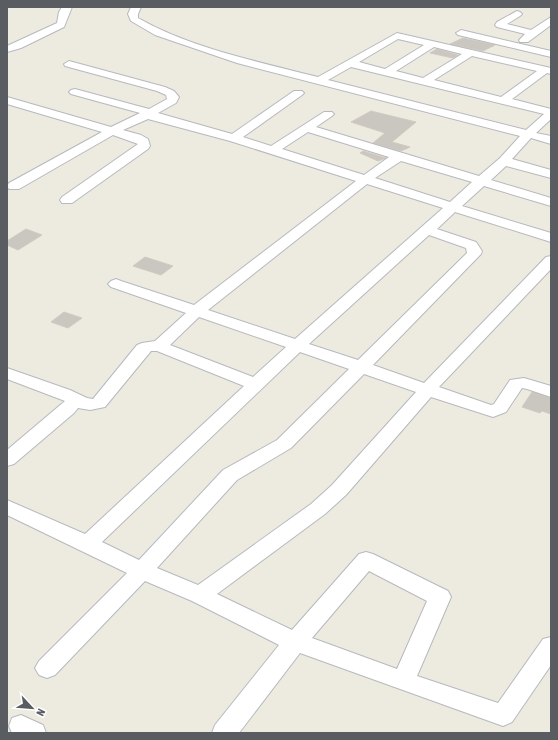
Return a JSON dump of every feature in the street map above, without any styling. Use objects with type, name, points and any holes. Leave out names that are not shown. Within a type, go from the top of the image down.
[{"type":"street","points":[[7,48],[17,46],[60,25],[62,23],[63,12],[67,7]]},
{"type":"street","points":[[136,7],[133,14],[134,19],[158,33],[241,61],[551,140]]},
{"type":"street","points":[[517,14],[500,25],[532,33]]},
{"type":"street","points":[[515,46],[551,20]]},
{"type":"street","points":[[461,33],[551,54]]},
{"type":"street","points":[[318,81],[396,36],[548,71]]},
{"type":"street","points":[[387,72],[433,44]]},
{"type":"street","points":[[425,81],[470,53]]},
{"type":"street","points":[[349,62],[551,112]]},
{"type":"street","points":[[14,186],[112,131],[172,101],[173,97],[170,93],[162,89],[69,64]]},
{"type":"street","points":[[504,100],[548,71]]},
{"type":"street","points":[[75,92],[234,138],[551,238]]},
{"type":"street","points":[[234,138],[298,93]]},
{"type":"street","points":[[7,100],[144,142],[144,146],[67,200]]},
{"type":"street","points":[[87,544],[298,345],[504,161],[528,134],[551,112]]},
{"type":"street","points":[[273,150],[328,114]]},
{"type":"street","points":[[306,128],[551,202]]},
{"type":"street","points":[[159,346],[197,311],[366,179],[398,156]]},
{"type":"street","points":[[504,161],[551,174]]},
{"type":"street","points":[[48,668],[142,571],[230,475],[284,444],[474,254],[475,251],[472,245],[427,230]]},
{"type":"street","points":[[200,595],[329,500],[427,390],[522,293],[551,260]]},
{"type":"street","points":[[116,284],[493,411],[500,408],[516,384],[519,383],[530,384],[551,392]]},
{"type":"street","points":[[7,373],[70,396],[74,400],[92,405],[99,404],[143,348],[148,346],[159,346],[257,385]]},
{"type":"street","points":[[7,460],[68,409],[74,400]]},
{"type":"street","points":[[7,507],[142,571],[200,595],[295,642],[503,715],[551,646]]},
{"type":"street","points":[[224,733],[295,642],[366,560],[440,597],[403,681]]},
{"type":"building","points":[[463,38],[495,45],[483,51],[450,44]]},
{"type":"building","points":[[437,49],[458,55],[453,58],[430,53]]},
{"type":"building","points":[[371,111],[416,122],[392,142],[410,147],[401,151],[373,143],[385,133],[351,122]]},
{"type":"building","points":[[363,151],[386,158],[378,161],[360,153]]},
{"type":"building","points":[[26,229],[42,235],[18,250],[7,245],[7,241]]},
{"type":"building","points":[[145,257],[173,266],[161,275],[133,266]]},
{"type":"building","points":[[64,312],[82,318],[68,328],[51,322]]},
{"type":"building","points":[[532,392],[551,398],[551,414],[542,411],[540,413],[522,407]]}]
